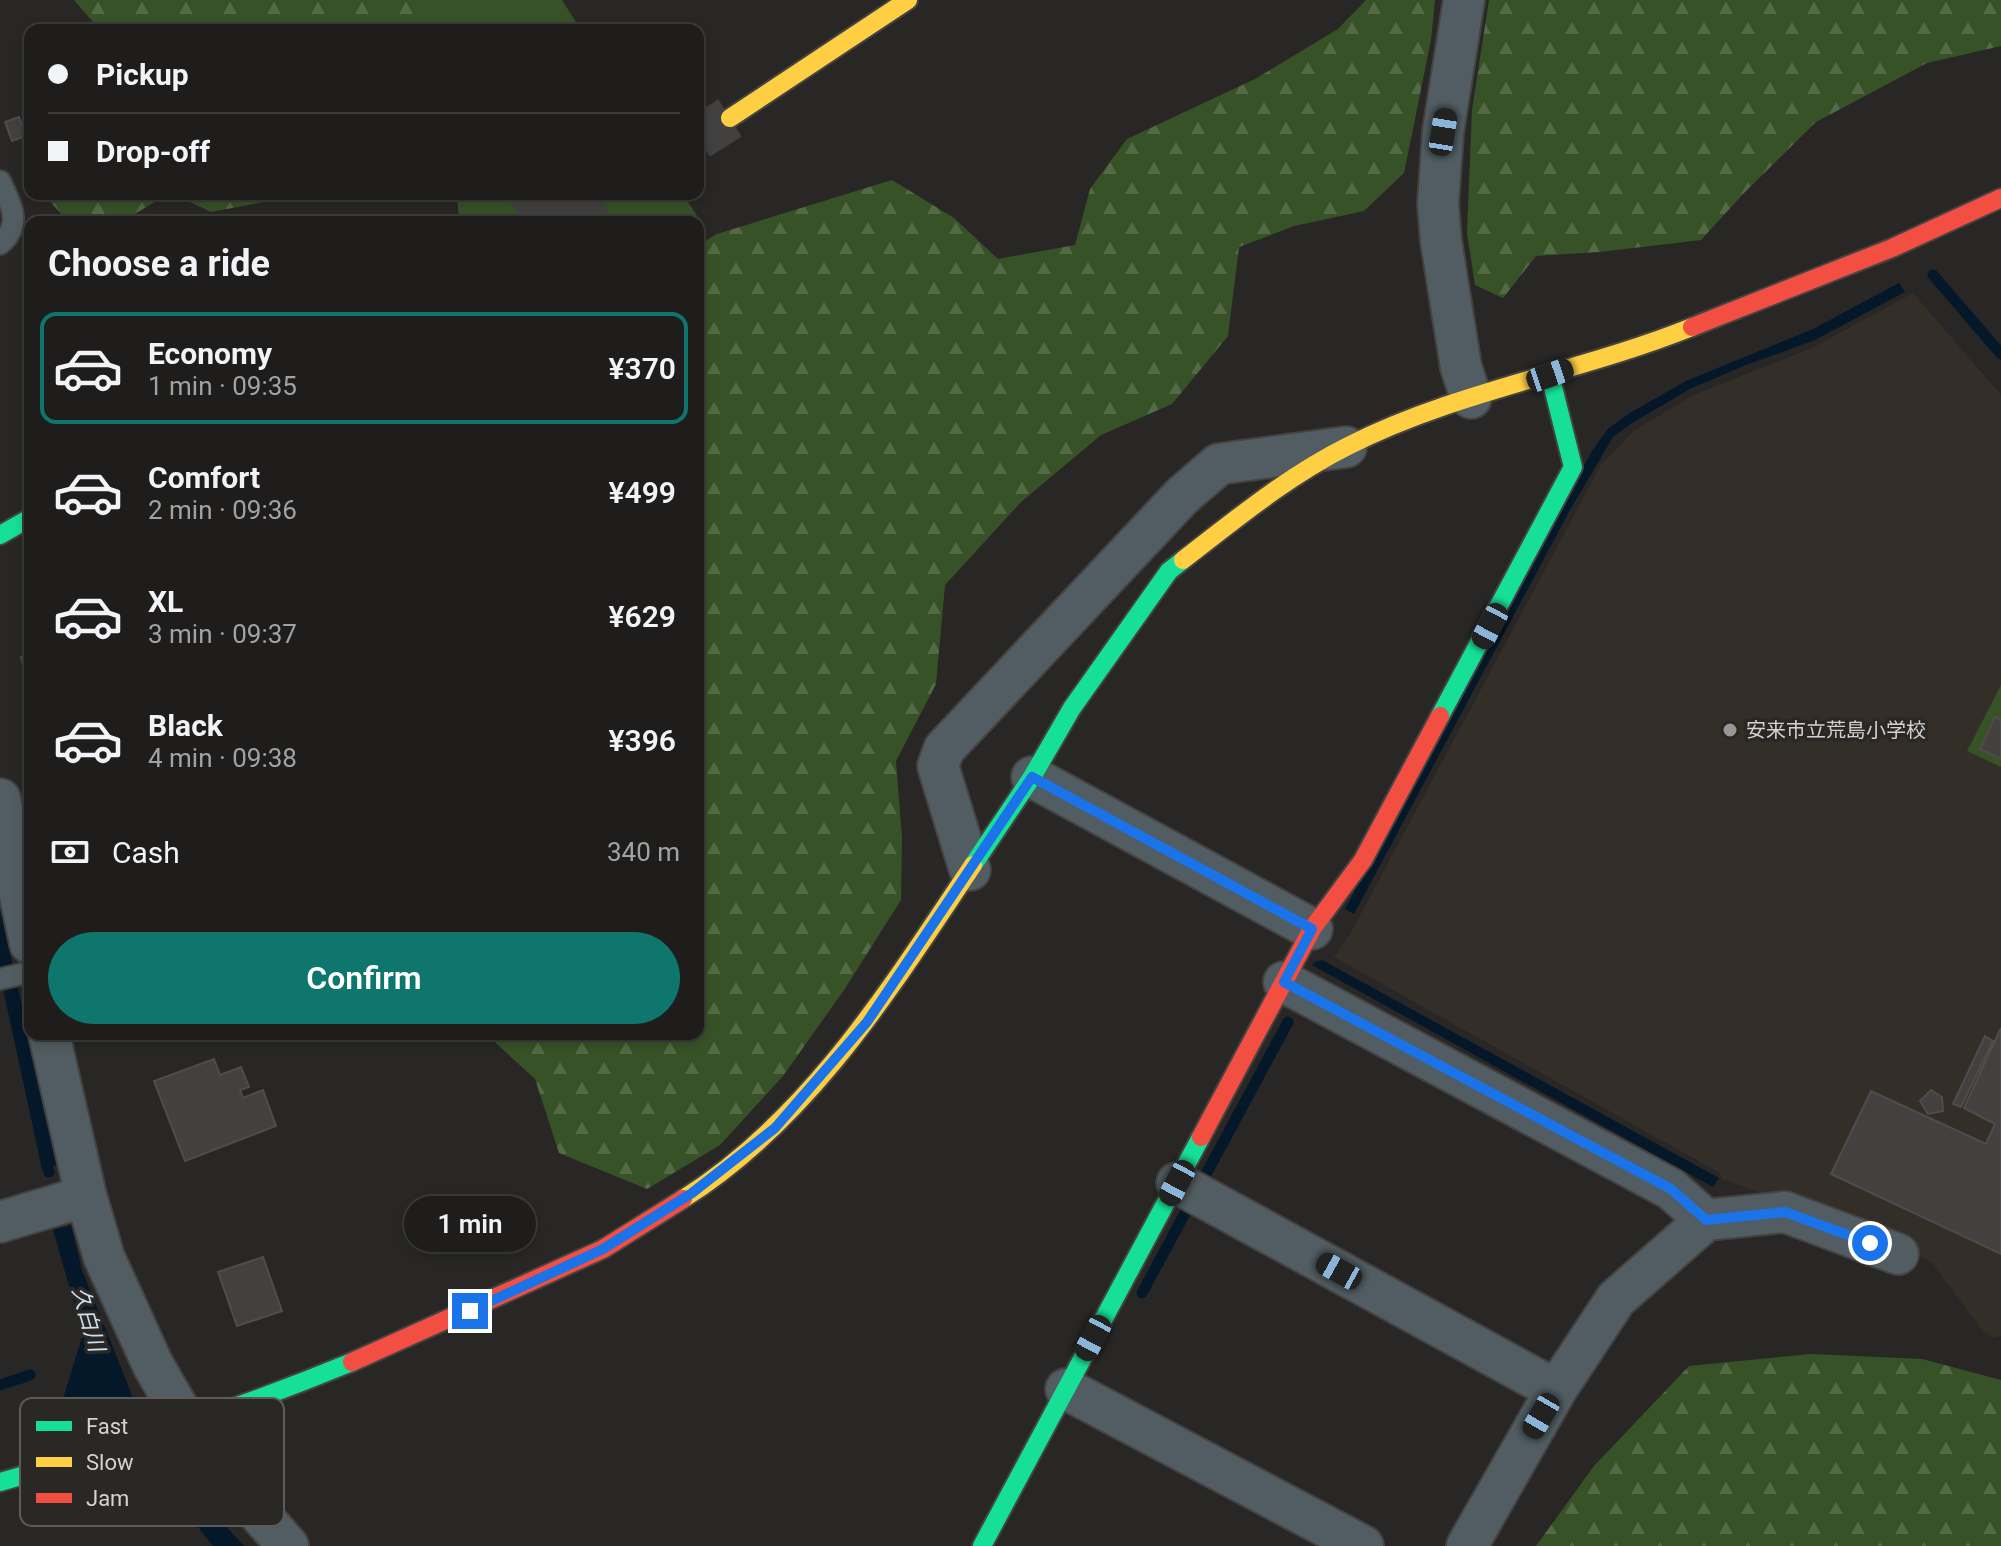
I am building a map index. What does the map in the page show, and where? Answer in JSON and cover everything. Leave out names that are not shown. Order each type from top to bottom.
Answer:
[{"type":"main road","points":[[730,118],[908,0]]},
{"type":"main road","points":[[260,1398],[497,1299],[603,1249],[692,1193],[775,1128],[867,1022],[1032,777],[1072,708],[1169,571],[1270,492],[1347,446],[1388,428],[1471,398],[1675,334],[1892,248],[2001,198]]},
{"type":"main road","points":[[982,1546],[1312,929],[1363,860],[1573,467],[1550,375]]},
{"type":"main road","points":[[0,535],[24,521]]},
{"type":"main road","points":[[0,1482],[20,1476]]},
{"type":"street","points":[[1464,0],[1443,132],[1438,204],[1461,367],[1471,398]]},
{"type":"street","points":[[970,870],[938,766],[944,749],[1182,496],[1219,464],[1347,446]]},
{"type":"street","points":[[1032,777],[1312,929]]},
{"type":"street","points":[[0,799],[24,935]]},
{"type":"street","points":[[1284,982],[1671,1189],[1706,1220]]},
{"type":"street","points":[[50,1040],[86,1196],[104,1257],[153,1365],[163,1398]]},
{"type":"street","points":[[1177,1183],[1556,1390]]},
{"type":"street","points":[[0,1222],[86,1196]]},
{"type":"street","points":[[1467,1546],[1556,1390],[1616,1299],[1706,1220],[1785,1212],[1898,1254]]},
{"type":"street","points":[[1066,1389],[1363,1546]]},
{"type":"street","points":[[270,1526],[288,1546]]},
{"type":"lane","points":[[0,181],[14,219],[10,234],[0,244]]},
{"type":"lane","points":[[0,979],[24,966]]},
{"type":"shaded area","name":"安来市立荒島小学校","points":[[1913,293],[2001,395],[2001,1336],[1992,1338],[1982,1330],[1931,1262],[1886,1238],[1722,1179],[1720,1173],[1334,957],[1349,936],[1601,465],[1635,430],[1694,395],[1814,347]]},
{"type":"green space","points":[[74,0],[442,0],[436,24],[95,24]]},
{"type":"green space","points":[[430,0],[562,0],[577,24],[418,24]]},
{"type":"green space","points":[[1366,0],[1435,0],[1431,40],[1404,173],[1364,211],[1294,226],[1239,247],[1228,336],[1172,404],[1101,435],[1021,502],[945,585],[936,684],[896,761],[902,838],[901,900],[844,990],[783,1076],[720,1145],[647,1189],[559,1153],[535,1079],[493,1040],[704,1040],[704,242],[717,234],[892,180],[954,218],[998,259],[1075,245],[1090,189],[1127,139],[1255,79],[1338,29]]},
{"type":"green space","points":[[1489,0],[2001,0],[2001,46],[1927,63],[1816,122],[1701,240],[1536,256],[1503,298],[1475,285],[1467,233],[1472,110]]},
{"type":"green space","points":[[49,200],[158,200],[131,216],[63,216]]},
{"type":"green space","points":[[186,200],[274,200],[211,212]]},
{"type":"green space","points":[[457,200],[687,200],[697,216],[459,216]]},
{"type":"green space","points":[[2001,685],[2001,767],[1967,751]]},
{"type":"green space","points":[[1811,1354],[1922,1359],[2001,1380],[2001,1546],[1536,1546],[1594,1466],[1689,1366]]},
{"type":"water","points":[[1899,283],[1905,292],[1815,340],[1692,388],[1613,437],[1570,510],[1354,914],[1345,909],[1592,451],[1608,429],[1686,381],[1813,329]]},
{"type":"water","points":[[0,909],[24,1015],[24,1040],[30,1040],[58,1165],[42,1169],[0,975]]},
{"type":"water","points":[[1322,960],[1719,1178],[1713,1187],[1312,965]]},
{"type":"water","points":[[71,1225],[82,1270],[132,1398],[63,1398],[83,1334],[53,1230]]},
{"type":"water","points":[[193,1526],[226,1526],[244,1546],[213,1546],[198,1527]]},
{"type":"building","points":[[19,117],[24,137],[12,141],[5,122]]},
{"type":"building","points":[[1995,717],[2001,720],[2001,759],[1980,749]]},
{"type":"building","points":[[2001,1028],[2001,1254],[1831,1174],[1871,1091],[1986,1144],[1995,1124],[1964,1108]]},
{"type":"building","points":[[1985,1036],[1993,1041],[1961,1107],[1953,1104]]},
{"type":"building","points":[[214,1059],[220,1075],[241,1067],[249,1087],[240,1090],[243,1098],[263,1090],[276,1126],[185,1161],[154,1081]]},
{"type":"building","points":[[1931,1090],[1942,1097],[1943,1111],[1928,1114],[1920,1101]]},
{"type":"building","points":[[263,1257],[282,1311],[237,1326],[218,1272]]},
{"type":"waterway","points":[[1933,275],[2001,354]]},
{"type":"waterway","points":[[1142,1293],[1288,1022]]},
{"type":"waterway","name":"久白川","points":[[45,1153],[49,1172]]},
{"type":"waterway","points":[[0,1385],[30,1375]]},
{"type":"tunnel","points":[[704,134],[730,118]]},
{"type":"tunnel","points":[[533,216],[559,200]]},
{"type":"tunnel","points":[[573,216],[598,200]]},
{"type":"traffic: fast","points":[[1440,716],[1573,467],[1550,375]]},
{"type":"traffic: fast","points":[[0,535],[24,521]]},
{"type":"traffic: fast","points":[[973,865],[1032,777],[1072,708],[1169,571],[1183,560]]},
{"type":"traffic: fast","points":[[982,1546],[1201,1137]]},
{"type":"traffic: fast","points":[[259,1398],[352,1362]]},
{"type":"traffic: fast","points":[[0,1482],[20,1476]]},
{"type":"traffic: slow","points":[[730,118],[908,0]]},
{"type":"traffic: slow","points":[[1183,560],[1304,471],[1389,427],[1475,396],[1606,357],[1692,327]]},
{"type":"traffic: slow","points":[[683,1199],[729,1166],[771,1130],[809,1090],[879,1003],[973,865]]},
{"type":"traffic: jam","points":[[1692,327],[1892,248],[2001,198]]},
{"type":"traffic: jam","points":[[1201,1137],[1312,929],[1363,860],[1440,716]]},
{"type":"traffic: jam","points":[[352,1362],[603,1249],[683,1199]]},
{"type":"place","name":"安来市立荒島小学校","points":[[1730,730]]},
{"type":"route","points":[[470,1311],[603,1249],[692,1193],[775,1128],[867,1022],[1032,777],[1312,929],[1284,982],[1671,1189],[1706,1220],[1785,1212],[1870,1243]]}]
